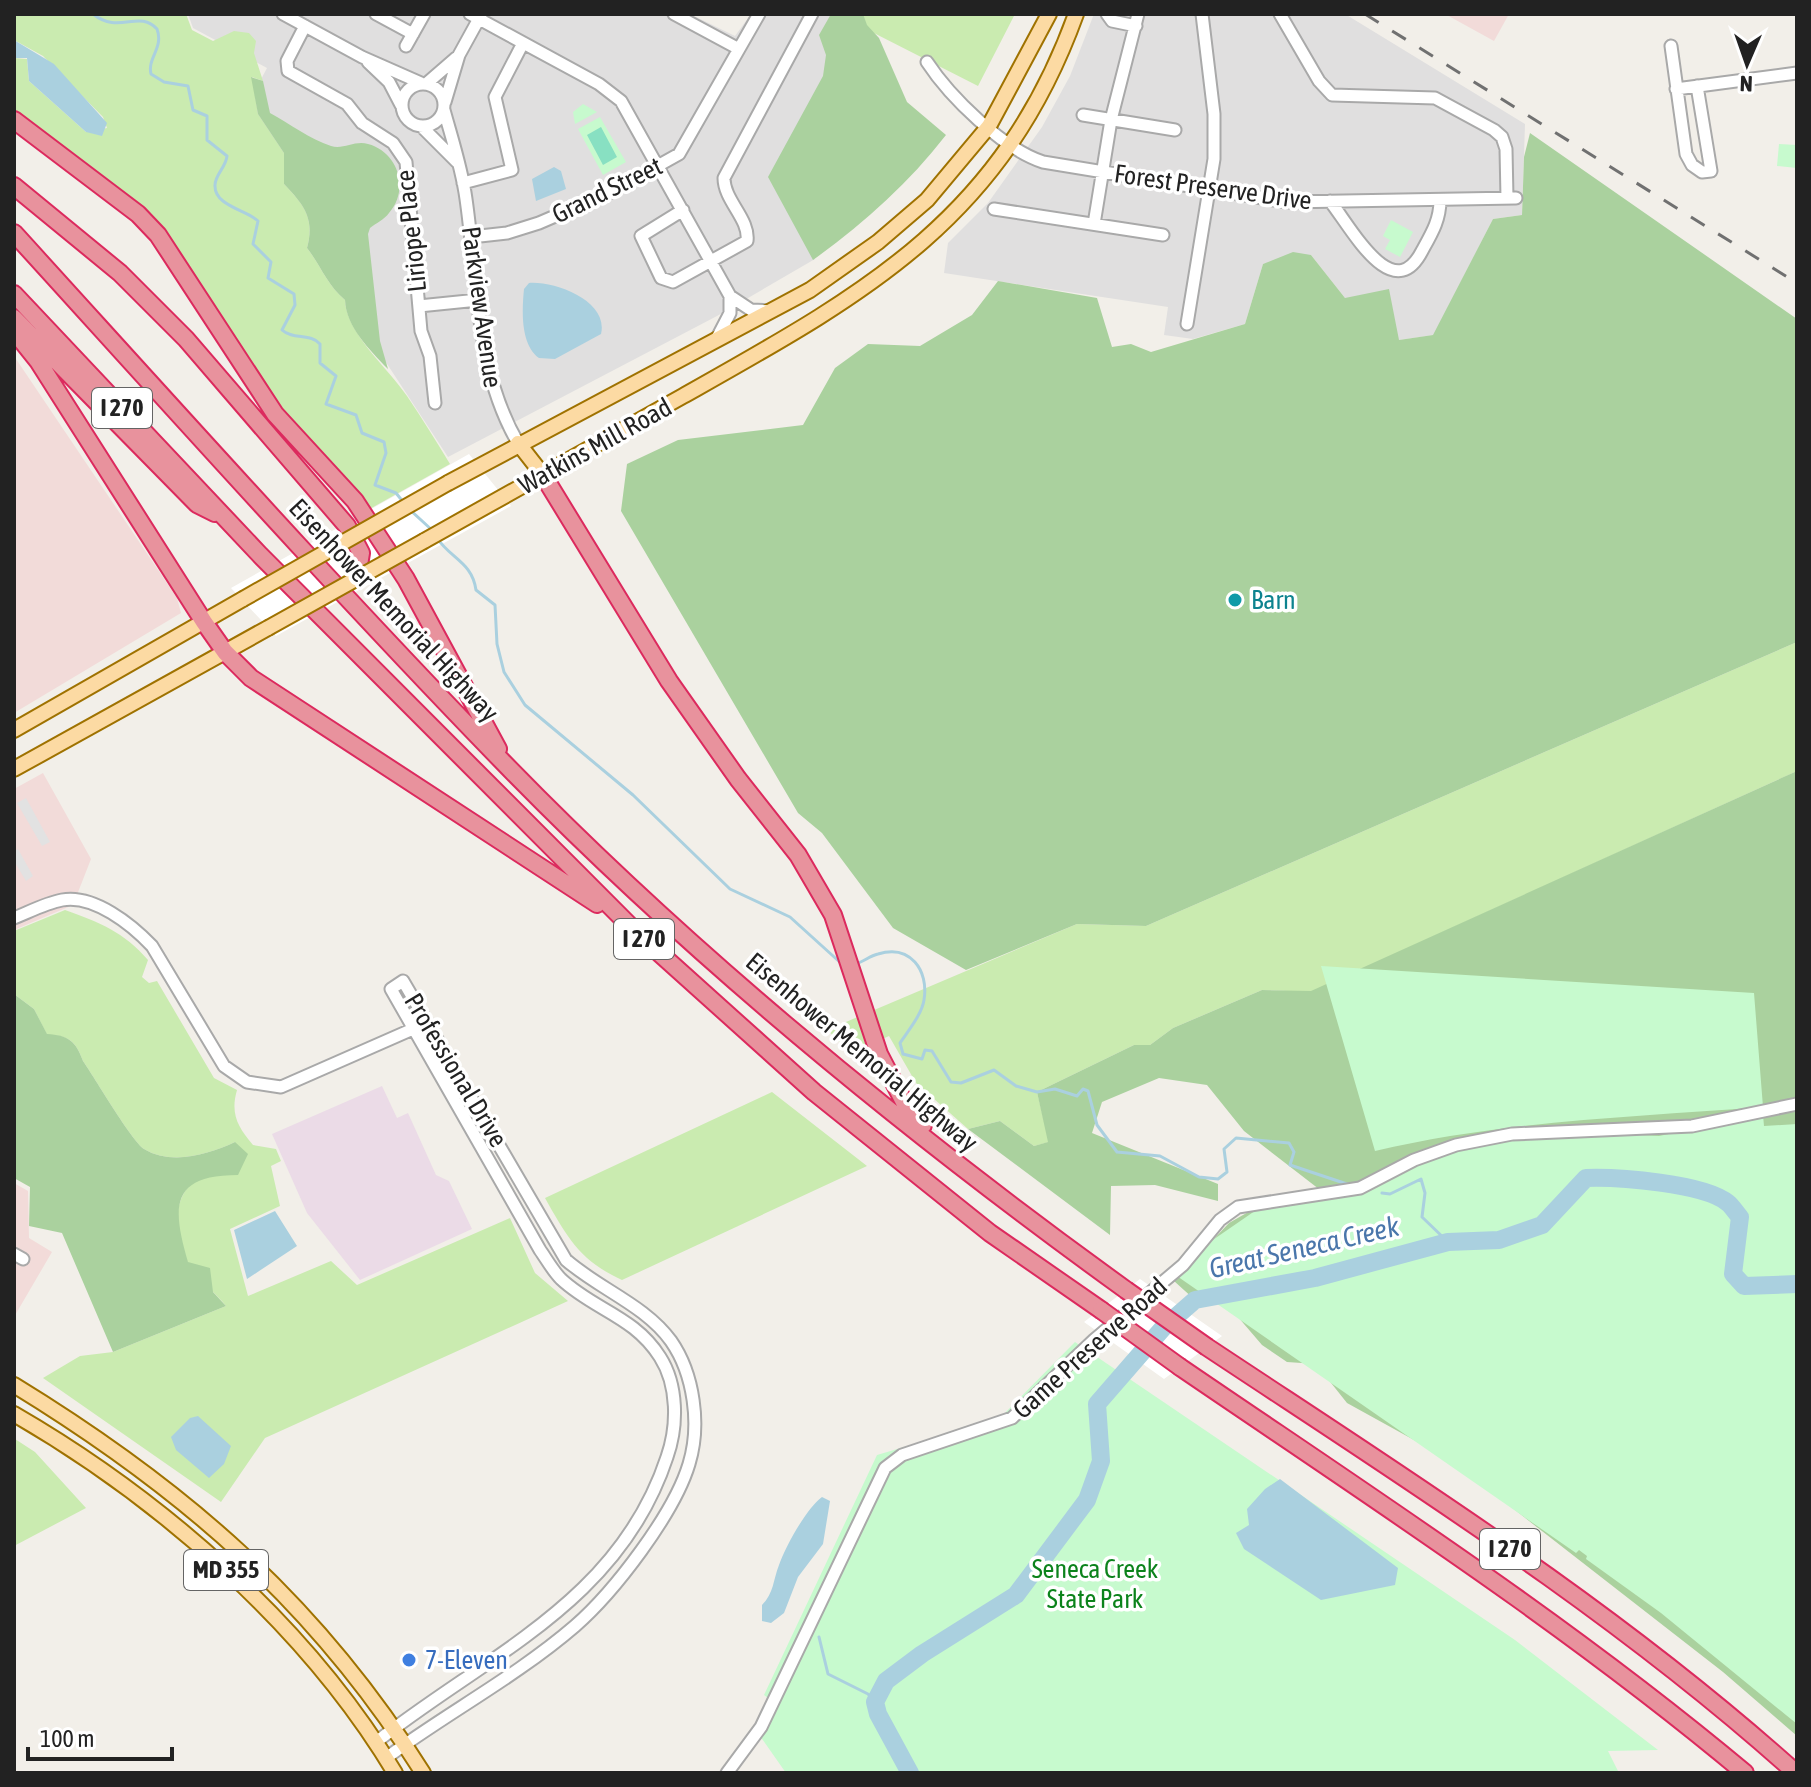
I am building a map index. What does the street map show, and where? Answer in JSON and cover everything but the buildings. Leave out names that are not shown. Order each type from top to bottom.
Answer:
[{"type":"highway","points":[[14,120],[138,214],[158,235],[275,414],[355,501],[406,579],[485,721],[503,762]]},
{"type":"highway","points":[[14,186],[120,273],[189,343],[351,532],[362,565],[357,577]]},
{"type":"highway","name":"Eisenhower Memorial Highway","points":[[14,233],[211,450],[503,762],[690,940],[836,1066],[951,1156],[1004,1202],[1207,1347],[1550,1576],[1657,1655],[1796,1773]]},
{"type":"highway","name":"I 270","points":[[14,294],[230,522],[636,932],[814,1092],[990,1233],[1180,1367],[1518,1597],[1635,1682],[1745,1773]]},
{"type":"highway","name":"I 270","points":[[14,318],[197,504],[230,522]]},
{"type":"highway","points":[[14,331],[38,361],[204,622],[225,652],[251,678],[636,932]]},
{"type":"highway","points":[[543,475],[669,681],[738,779],[798,855],[833,915],[879,1054],[904,1102],[951,1156]]},
{"type":"main road","name":"Watkins Mill Road","points":[[14,730],[204,622],[351,532],[772,311],[846,267],[903,222],[940,185],[989,126],[1049,14]]},
{"type":"main road","name":"Watkins Mill Road","points":[[14,769],[852,299],[908,255],[964,204],[1011,145],[1039,97],[1076,14]]},
{"type":"main road","points":[[518,443],[543,475]]},
{"type":"main road","name":"MD 355","points":[[14,1385],[146,1470],[217,1529],[313,1625],[405,1744],[423,1773]]},
{"type":"main road","name":"MD 355","points":[[14,1414],[76,1450],[224,1568],[303,1649],[395,1773]]},
{"type":"street","points":[[283,14],[362,57],[437,88],[444,107]]},
{"type":"street","points":[[376,14],[413,34]]},
{"type":"street","points":[[406,46],[424,14]]},
{"type":"street","points":[[674,14],[739,49]]},
{"type":"street","name":"Grand Street","points":[[471,237],[528,227],[598,198],[658,166],[687,145],[759,14]]},
{"type":"street","points":[[683,210],[644,231],[641,242],[667,282],[711,261],[748,238],[727,196],[724,178],[812,14]]},
{"type":"street","points":[[1094,224],[1111,120],[1137,20],[1112,21],[1107,14]]},
{"type":"street","points":[[1187,324],[1212,190],[1214,114],[1202,14]]},
{"type":"street","name":"Forest Preserve Drive","points":[[927,62],[940,81],[1011,145],[1043,162],[1286,202],[1512,198],[1506,149],[1498,133],[1435,98],[1332,95],[1319,81],[1280,14]]},
{"type":"street","points":[[421,126],[438,120],[459,55],[476,16],[615,94],[730,296],[751,310],[772,311]]},
{"type":"street","name":"Liriope Place","points":[[305,26],[287,61],[288,71],[347,104],[362,123],[393,143],[406,162],[428,390],[435,403]]},
{"type":"street","points":[[463,183],[512,170],[495,97],[523,43]]},
{"type":"street","points":[[1671,46],[1686,154],[1692,165],[1702,172],[1711,171],[1697,86]]},
{"type":"street","points":[[402,107],[407,91],[424,84],[459,55]]},
{"type":"street","points":[[362,57],[389,82],[410,122],[421,126],[459,166]]},
{"type":"street","points":[[1676,89],[1797,73]]},
{"type":"street","name":"Parkview Avenue","points":[[444,107],[463,183],[489,382],[518,443]]},
{"type":"street","points":[[1083,115],[1175,130]]},
{"type":"street","points":[[1330,201],[1381,266],[1397,273],[1406,272],[1417,262],[1439,218],[1440,200]]},
{"type":"street","points":[[994,209],[1163,235]]},
{"type":"street","points":[[715,341],[730,313],[730,296]]},
{"type":"street","points":[[419,306],[478,300]]},
{"type":"street","points":[[14,918],[71,900],[111,914],[136,929],[152,946],[224,1066],[247,1082],[281,1087],[413,1029]]},
{"type":"street","name":"Professional Drive","points":[[375,1743],[557,1614],[603,1570],[636,1523],[661,1477],[673,1441],[675,1408],[661,1358],[641,1334],[616,1313],[581,1295],[560,1278],[540,1250],[391,989],[403,981],[566,1260],[588,1279],[644,1314],[669,1339],[688,1377],[694,1432],[689,1464],[668,1506],[607,1594],[544,1651],[386,1758]]},
{"type":"street","name":"Game Preserve Road","points":[[727,1773],[761,1727],[885,1468],[902,1455],[1012,1418],[1094,1340],[1183,1265],[1220,1220],[1238,1207],[1360,1188],[1414,1160],[1456,1145],[1512,1134],[1692,1126],[1797,1104]]},
{"type":"shaded area","points":[[188,14],[690,14],[735,36],[751,14],[846,14],[849,34],[770,178],[815,259],[717,316],[448,457],[374,344],[247,106],[267,68],[193,28]]},
{"type":"shaded area","points":[[1094,14],[1345,14],[1525,124],[1522,215],[1493,219],[1434,335],[1399,340],[1345,298],[1311,255],[1263,264],[1245,324],[1193,339],[1164,335],[1168,307],[944,273],[948,243],[988,203],[1042,127],[1070,76]]},
{"type":"shaded area","points":[[1445,14],[1509,14],[1494,41]]},
{"type":"shaded area","points":[[14,356],[177,598],[181,613],[14,713]]},
{"type":"shaded area","points":[[43,773],[91,859],[73,905],[14,930],[14,789]]},
{"type":"shaded area","points":[[26,798],[50,842],[42,846],[17,803]]},
{"type":"shaded area","points":[[18,849],[33,876],[26,881],[14,861],[14,851]]},
{"type":"shaded area","points":[[382,1086],[397,1118],[408,1113],[436,1175],[449,1181],[472,1229],[360,1280],[307,1213],[272,1134]]},
{"type":"shaded area","points":[[14,1183],[28,1191],[29,1238],[52,1252],[14,1317]]},
{"type":"green space","points":[[14,14],[186,14],[192,30],[213,41],[234,31],[249,33],[256,41],[254,53],[263,81],[252,77],[258,114],[284,153],[284,184],[309,220],[307,248],[345,300],[352,325],[407,396],[450,464],[368,510],[284,417],[178,254],[14,116],[14,58],[27,59],[29,81],[86,132],[107,128],[103,117],[43,56],[14,40]]},
{"type":"green space","points":[[831,14],[863,14],[867,25],[879,38],[907,102],[946,135],[884,202],[813,260],[768,177],[823,76],[826,55],[819,35]]},
{"type":"green space","points":[[862,14],[1015,14],[978,86],[866,29]]},
{"type":"green space","points":[[251,77],[263,81],[270,113],[331,146],[358,143],[378,148],[387,155],[398,172],[399,193],[395,203],[387,215],[370,228],[368,234],[380,341],[388,369],[360,338],[346,310],[345,300],[307,248],[309,220],[284,184],[284,153],[258,114]]},
{"type":"green space","points":[[583,104],[597,112],[575,124],[573,112]]},
{"type":"green space","points":[[600,117],[626,162],[603,175],[578,129]]},
{"type":"green space","points":[[601,127],[617,157],[603,165],[587,135]]},
{"type":"green space","points":[[1530,133],[1797,319],[1797,642],[1146,926],[1077,924],[966,970],[893,928],[822,833],[798,813],[621,511],[627,464],[678,440],[803,425],[835,368],[868,344],[920,346],[972,315],[998,281],[1097,298],[1112,347],[1131,344],[1151,352],[1245,324],[1263,264],[1293,252],[1311,255],[1345,298],[1389,289],[1399,340],[1433,335],[1493,219],[1522,215],[1524,157]]},
{"type":"green space","points":[[1779,144],[1797,145],[1797,168],[1777,166]]},
{"type":"green space","points":[[1391,220],[1413,232],[1400,257],[1385,249],[1390,240],[1383,236]]},
{"type":"green space","points":[[1797,642],[1797,771],[1311,992],[1262,990],[1173,1028],[1150,1045],[1134,1045],[1037,1092],[1049,1142],[1034,1146],[1000,1121],[968,1129],[916,1083],[889,1036],[852,1053],[827,1030],[1077,924],[1146,926]]},
{"type":"green space","points":[[1797,771],[1797,1736],[1723,1672],[1452,1461],[1347,1403],[1316,1364],[1287,1362],[1262,1345],[1220,1296],[1195,1300],[1174,1281],[1229,1223],[1250,1211],[1337,1203],[1244,1131],[1207,1085],[1159,1078],[1102,1102],[1092,1133],[1218,1184],[1218,1201],[1155,1185],[1111,1186],[1110,1235],[968,1129],[1000,1121],[1034,1146],[1048,1142],[1037,1092],[1134,1045],[1150,1045],[1173,1028],[1262,990],[1311,991]]},
{"type":"green space","points":[[65,910],[110,929],[130,942],[148,960],[142,977],[149,983],[157,981],[214,1078],[237,1090],[235,1113],[243,1132],[253,1145],[276,1149],[281,1161],[271,1166],[280,1206],[230,1229],[248,1296],[331,1261],[357,1285],[510,1218],[535,1273],[568,1301],[265,1438],[221,1502],[43,1378],[80,1356],[113,1352],[226,1306],[188,1263],[179,1239],[178,1213],[186,1190],[194,1182],[210,1175],[238,1175],[235,1142],[214,1151],[178,1157],[166,1157],[144,1149],[122,1122],[74,1044],[60,1036],[47,1035],[34,1009],[14,994],[14,931]]},
{"type":"green space","points":[[1321,966],[1754,993],[1763,1107],[1519,1127],[1375,1151]]},
{"type":"green space","points":[[14,994],[34,1009],[47,1034],[66,1038],[74,1044],[122,1122],[144,1149],[166,1157],[178,1157],[214,1151],[235,1142],[248,1154],[238,1175],[216,1176],[188,1188],[179,1210],[188,1262],[210,1268],[213,1292],[226,1306],[113,1352],[62,1233],[29,1226],[30,1187],[14,1178]]},
{"type":"green space","points":[[772,1092],[867,1166],[622,1280],[585,1256],[560,1225],[545,1198]]},
{"type":"green space","points":[[1763,1115],[1764,1126],[1797,1124],[1797,1724],[1661,1613],[1586,1559],[1587,1556],[1579,1550],[1576,1553],[1174,1274],[1204,1246],[1265,1204],[1339,1195],[1468,1144],[1557,1131],[1659,1136]]},
{"type":"green space","name":"Seneca Creek State Park","points":[[1075,1342],[1515,1640],[1658,1750],[1608,1751],[1619,1773],[786,1773],[760,1736],[776,1704],[764,1695],[877,1455],[999,1419]]},
{"type":"green space","points":[[15,1439],[35,1452],[86,1508],[14,1546]]},
{"type":"water","points":[[14,40],[54,64],[107,123],[102,136],[86,132],[29,81],[27,58],[14,58]]},
{"type":"water","points":[[554,167],[561,171],[566,189],[536,201],[532,179]]},
{"type":"water","points":[[529,283],[552,285],[578,295],[597,312],[601,334],[555,359],[539,358],[525,336],[524,289]]},
{"type":"water","points":[[275,1211],[297,1246],[247,1279],[234,1230]]},
{"type":"water","points":[[198,1416],[231,1446],[224,1464],[209,1478],[176,1450],[171,1437],[190,1418]]},
{"type":"water","points":[[1280,1479],[1398,1568],[1395,1585],[1321,1600],[1244,1549],[1236,1533],[1249,1525],[1247,1509],[1265,1489]]},
{"type":"water","points":[[822,1497],[830,1501],[823,1544],[798,1577],[784,1613],[771,1623],[762,1621],[762,1605],[771,1591],[787,1547],[804,1518]]},
{"type":"pier","points":[[469,454],[511,506],[276,636],[231,588]]},
{"type":"pier","points":[[1140,1279],[1222,1336],[1164,1379],[1084,1322]]},
{"type":"waterway","points":[[93,14],[111,22],[143,21],[157,29],[159,36],[151,74],[164,82],[188,86],[193,110],[207,116],[207,140],[227,156],[215,181],[216,192],[225,203],[258,221],[253,244],[271,262],[268,278],[294,294],[295,305],[282,330],[320,344],[320,363],[336,376],[326,404],[356,415],[362,433],[384,442],[386,453],[375,485],[396,493],[404,503]]},
{"type":"waterway","points":[[409,509],[433,531]]},
{"type":"waterway","points":[[437,538],[466,567],[476,590],[495,605],[497,644],[504,672],[525,705],[633,795],[730,889],[790,917],[843,965]]},
{"type":"waterway","points":[[855,964],[889,952],[908,956],[915,962],[923,979],[924,1000],[918,1017],[900,1043],[903,1054],[922,1059],[925,1050],[932,1051],[951,1082],[961,1083],[994,1070],[1016,1086],[1037,1092],[1055,1089],[1077,1096],[1083,1089],[1088,1091],[1097,1125],[1117,1152],[1160,1156],[1199,1177],[1218,1179],[1227,1172],[1224,1149],[1236,1138],[1289,1143],[1294,1152],[1290,1165],[1347,1184]]},
{"type":"waterway","name":"Great Seneca Creek","points":[[910,1773],[878,1714],[875,1702],[886,1681],[922,1654],[1016,1595],[1087,1500],[1101,1461],[1097,1404],[1163,1328],[1195,1300],[1315,1278],[1448,1242],[1499,1240],[1542,1225],[1586,1178],[1660,1183],[1716,1196],[1730,1204],[1740,1217],[1733,1274],[1744,1286],[1797,1284]]},
{"type":"waterway","points":[[1382,1193],[1390,1194],[1421,1179],[1425,1193],[1422,1217],[1448,1242]]},
{"type":"waterway","points":[[819,1637],[828,1674],[868,1694],[875,1702]]},
{"type":"railway","points":[[1365,14],[1797,283]]},
{"type":"place","name":"Barn","points":[[1235,600]]},
{"type":"place","name":"7-Eleven","points":[[409,1660]]}]
